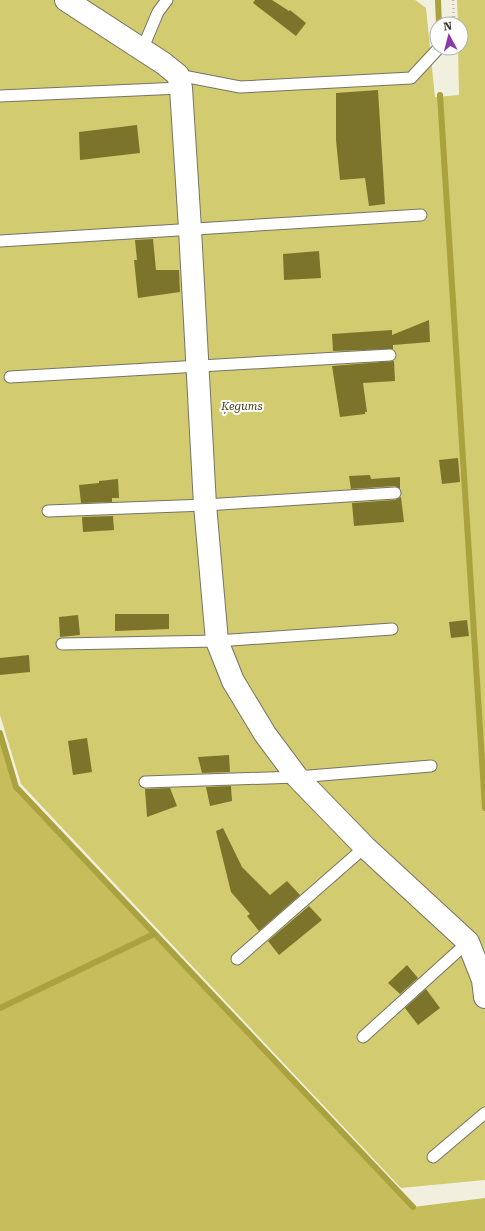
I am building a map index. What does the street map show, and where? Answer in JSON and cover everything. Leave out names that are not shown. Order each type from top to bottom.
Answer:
[{"type":"street","points":[[66,0],[163,63],[180,82],[190,229],[205,505],[217,641],[233,681],[265,734],[297,777],[365,847],[468,942],[483,980],[485,996]]},
{"type":"lane","points":[[142,50],[158,12],[167,0]]},
{"type":"lane","points":[[0,96],[180,82],[240,87],[411,78],[431,56]]},
{"type":"lane","points":[[0,241],[421,215]]},
{"type":"lane","points":[[10,377],[390,355]]},
{"type":"lane","points":[[48,511],[205,505],[395,493]]},
{"type":"lane","points":[[62,644],[217,641],[392,629]]},
{"type":"lane","points":[[145,782],[297,777],[431,766]]},
{"type":"lane","points":[[237,959],[365,847]]},
{"type":"lane","points":[[363,1037],[468,942]]},
{"type":"lane","points":[[433,1157],[485,1113]]},
{"type":"path","points":[[453,0],[454,16]]},
{"type":"green space","name":"Ķegums","points":[[0,0],[415,0],[426,8],[429,56],[431,56],[435,97],[459,95],[458,56],[469,56],[469,16],[458,16],[457,0],[485,0],[485,1180],[401,1188],[21,784],[0,715]]},
{"type":"shaded area","points":[[0,733],[16,787],[413,1207],[485,1198],[485,1231],[0,1231]]},
{"type":"building","points":[[255,0],[272,0],[289,11],[290,10],[306,23],[296,36],[253,3]]},
{"type":"building","points":[[378,90],[385,204],[369,206],[365,178],[340,180],[336,140],[336,93]]},
{"type":"building","points":[[137,125],[140,153],[80,160],[79,132]]},
{"type":"building","points":[[153,239],[156,270],[179,270],[180,292],[138,298],[134,260],[137,260],[135,240]]},
{"type":"building","points":[[319,251],[321,278],[284,280],[283,254]]},
{"type":"building","points":[[429,320],[430,342],[393,345],[393,349],[333,351],[332,334],[392,330],[392,335]]},
{"type":"building","points":[[394,361],[395,381],[363,383],[367,412],[365,412],[365,414],[340,417],[332,366]]},
{"type":"building","points":[[458,458],[460,482],[442,484],[439,460]]},
{"type":"building","points":[[370,475],[371,479],[400,477],[400,489],[395,486],[351,489],[349,476]]},
{"type":"building","points":[[118,479],[119,498],[112,498],[112,502],[81,503],[79,485]]},
{"type":"building","points":[[401,497],[404,522],[354,526],[352,503],[395,500]]},
{"type":"building","points":[[113,516],[114,530],[83,532],[82,517]]},
{"type":"building","points":[[115,614],[169,614],[169,629],[115,631]]},
{"type":"building","points":[[78,615],[80,635],[60,637],[59,617]]},
{"type":"building","points":[[467,620],[469,636],[451,638],[449,622]]},
{"type":"building","points":[[29,655],[30,672],[0,675],[0,658]]},
{"type":"building","points":[[87,738],[92,772],[73,775],[68,741]]},
{"type":"building","points":[[229,755],[230,772],[202,773],[198,757]]},
{"type":"building","points":[[231,786],[232,801],[210,806],[206,787]]},
{"type":"building","points":[[170,788],[177,806],[147,817],[145,789]]},
{"type":"building","points":[[223,828],[242,867],[270,895],[287,881],[300,895],[259,931],[247,916],[250,914],[231,892],[216,831]]},
{"type":"building","points":[[309,906],[322,920],[279,955],[268,941]]},
{"type":"building","points":[[407,965],[418,978],[400,994],[388,983]]},
{"type":"building","points":[[426,989],[440,1008],[418,1025],[405,1008]]},
{"type":"waterway","points":[[438,0],[439,16]]},
{"type":"waterway","points":[[440,95],[485,808]]},
{"type":"waterway","points":[[0,733],[16,787],[413,1207]]},
{"type":"waterway","points":[[0,1008],[154,934]]}]
